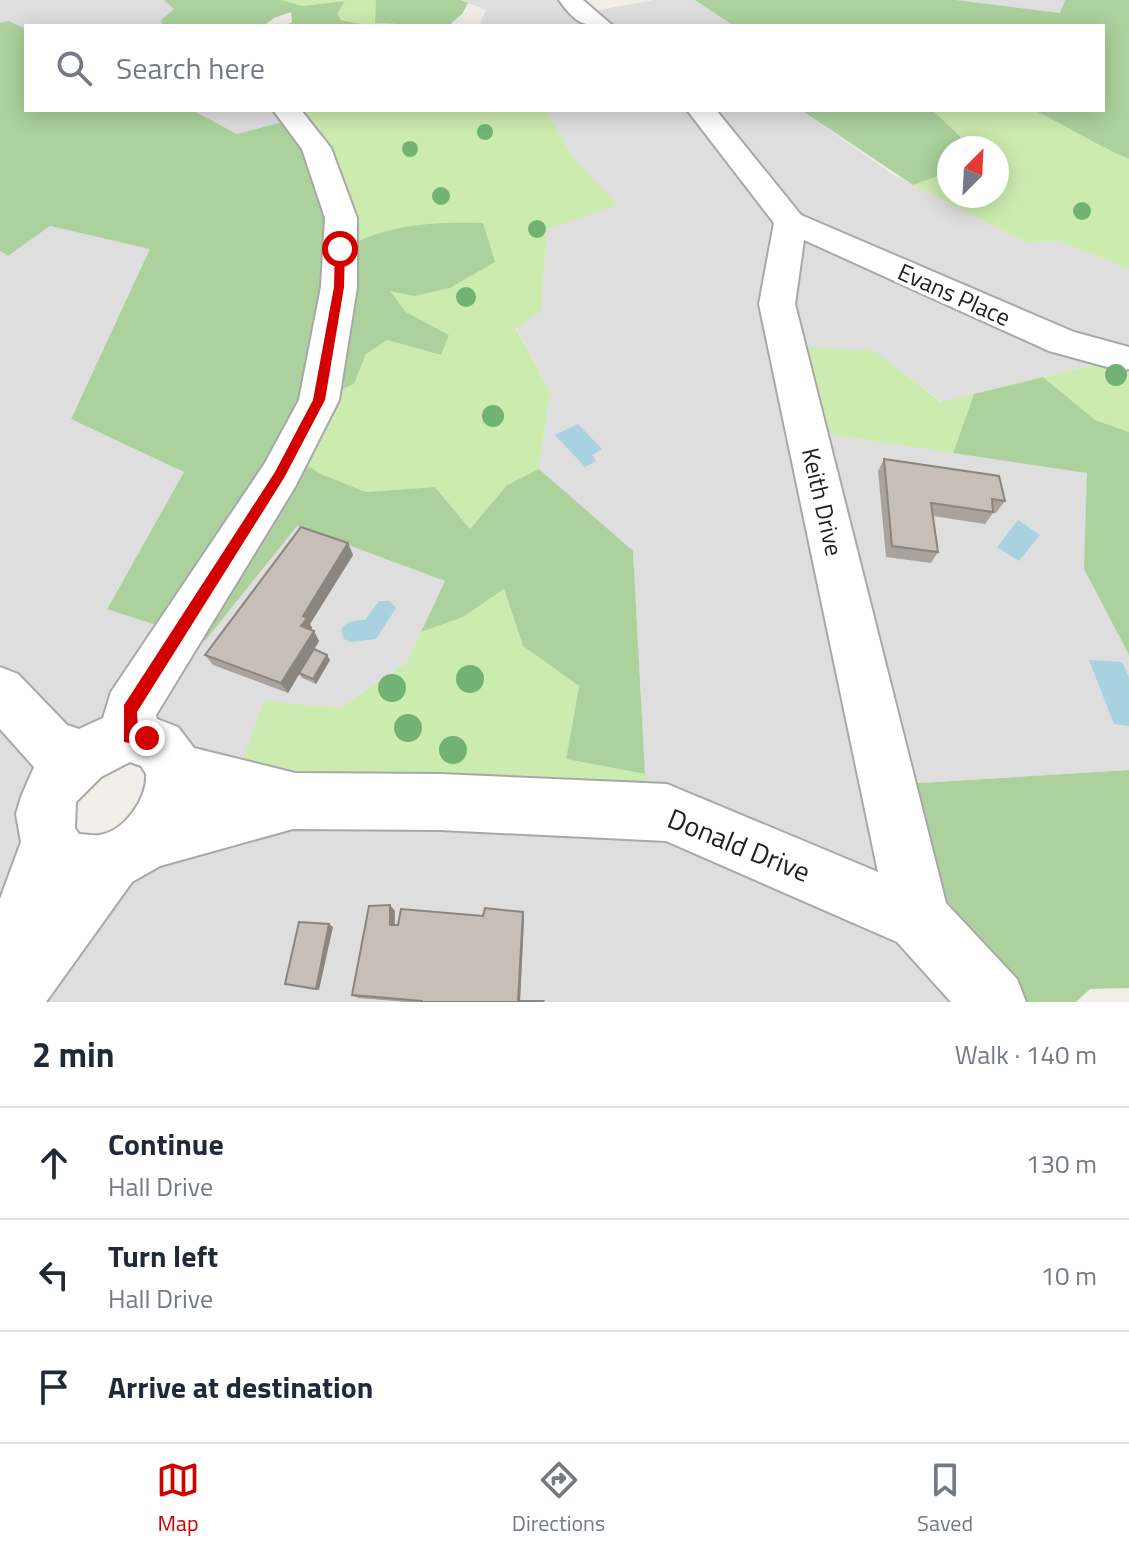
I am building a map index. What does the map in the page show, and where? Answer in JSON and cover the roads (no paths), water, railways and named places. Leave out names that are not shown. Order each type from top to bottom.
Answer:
[{"type":"street","points":[[571,0],[582,13],[598,24]]},
{"type":"street","points":[[0,987],[49,844],[44,818],[55,784],[105,746],[130,710],[280,475],[319,400],[339,287],[341,218],[316,148],[289,112]]},
{"type":"street","points":[[703,112],[790,222]]},
{"type":"street","name":"Evans Place","points":[[790,222],[1062,342],[1122,358]]},
{"type":"street","name":"Keith Drive","points":[[790,222],[777,304],[919,920]]},
{"type":"street","points":[[0,691],[51,747],[105,746],[147,738],[162,747],[177,771],[176,792],[162,823],[129,851],[6,1002]]},
{"type":"street","name":"Donald Drive","points":[[177,771],[295,801],[440,802],[667,813],[919,920],[994,1002]]},
{"type":"street","name":"Donald Drive","points":[[129,851],[295,801]]},
{"type":"street","points":[[49,844],[69,862],[85,866],[129,851]]},
{"type":"water","points":[[578,424],[602,449],[592,455],[596,461],[585,467],[555,435]]},
{"type":"water","points":[[1018,520],[1040,535],[1019,561],[997,547]]},
{"type":"water","points":[[379,601],[390,601],[396,608],[376,639],[350,642],[344,639],[343,627],[365,620]]},
{"type":"water","points":[[1089,660],[1122,662],[1129,677],[1129,726],[1114,724]]}]
